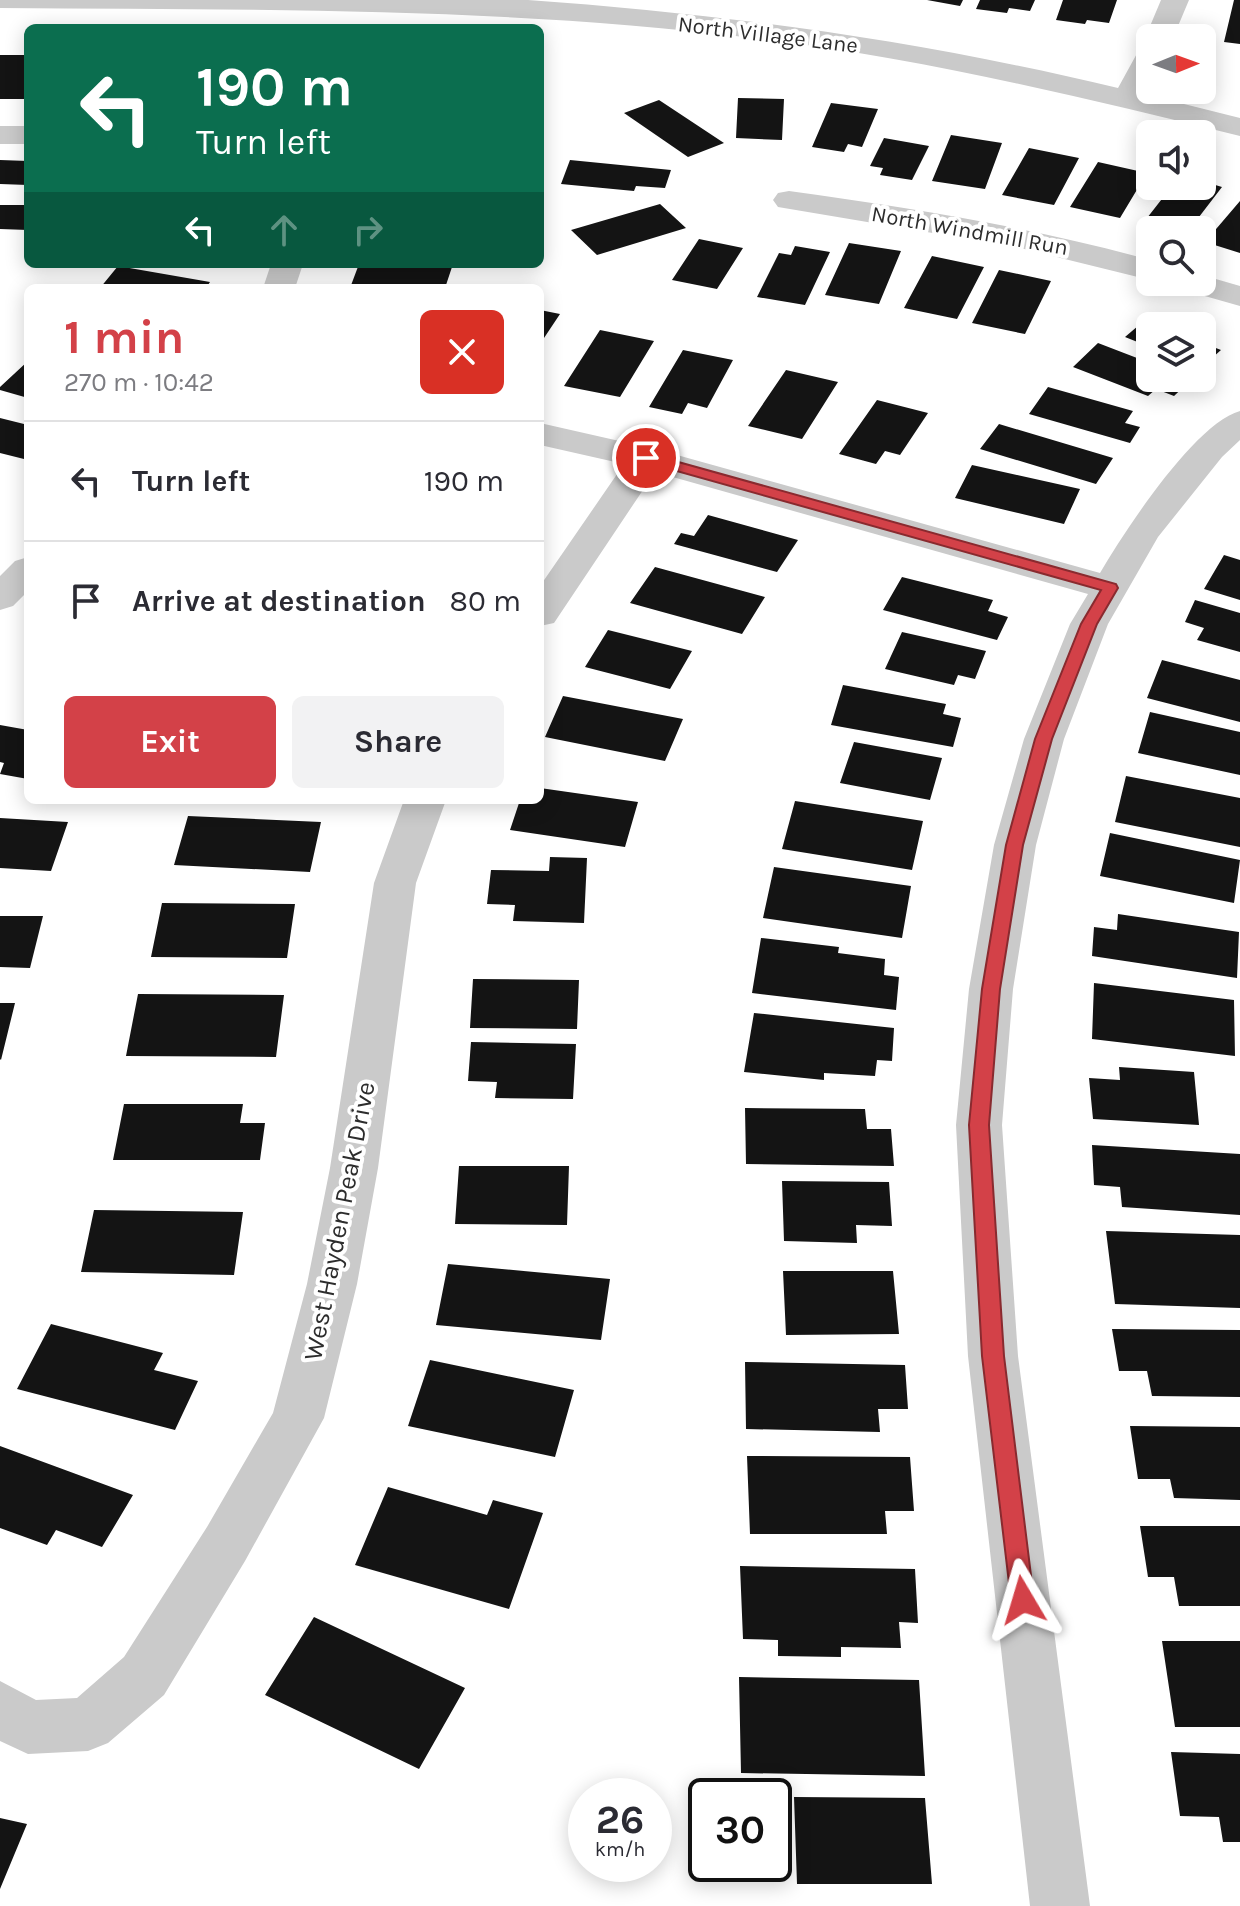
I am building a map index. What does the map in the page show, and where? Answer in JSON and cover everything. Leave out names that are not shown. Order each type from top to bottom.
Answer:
[{"type":"street","name":"North Village Lane","points":[[0,0],[62,0],[343,15],[523,8],[832,41],[981,66],[1240,127]]},
{"type":"street","points":[[1165,24],[1175,0]]},
{"type":"street","points":[[1127,98],[1136,81]]},
{"type":"street","points":[[0,135],[24,135]]},
{"type":"street","name":"North Windmill Run","points":[[789,200],[923,219],[1058,244],[1136,266]]},
{"type":"street","points":[[1216,289],[1240,296]]},
{"type":"street","points":[[1060,1906],[993,1356],[979,1125],[991,989],[1015,845],[1044,739],[1089,624],[1142,533],[1209,449],[1240,422]]},
{"type":"street","points":[[544,435],[646,458],[1110,588]]},
{"type":"street","points":[[544,608],[646,458]]},
{"type":"street","points":[[0,598],[24,573]]},
{"type":"street","name":"West Hayden Peak Drive","points":[[0,1708],[28,1727],[88,1724],[144,1676],[226,1544],[298,1418],[332,1284],[354,1168],[395,883],[424,804]]},
{"type":"building","points":[[927,0],[963,0],[960,6]]},
{"type":"building","points":[[980,0],[1035,0],[1030,11],[1009,8],[1007,13],[976,9]]},
{"type":"building","points":[[1063,0],[1117,0],[1109,23],[1087,20],[1085,24],[1056,20]]},
{"type":"building","points":[[1234,0],[1240,0],[1240,44],[1224,42]]},
{"type":"building","points":[[0,55],[24,55],[24,99],[0,99]]},
{"type":"building","points":[[738,98],[784,99],[782,140],[736,138]]},
{"type":"building","points":[[659,100],[724,143],[688,157],[624,113]]},
{"type":"building","points":[[831,103],[878,109],[862,147],[848,144],[844,152],[812,147]]},
{"type":"building","points":[[951,135],[1002,143],[985,189],[932,181]]},
{"type":"building","points":[[884,138],[929,146],[912,180],[880,175],[883,168],[870,166]]},
{"type":"building","points":[[1029,148],[1079,158],[1054,205],[1002,195]]},
{"type":"building","points":[[0,160],[24,161],[24,185],[0,184]]},
{"type":"building","points":[[570,160],[671,170],[665,188],[636,186],[634,191],[561,184]]},
{"type":"building","points":[[1098,162],[1136,171],[1136,191],[1120,218],[1070,207]]},
{"type":"building","points":[[1161,200],[1212,200],[1200,216],[1149,216]]},
{"type":"building","points":[[1240,201],[1240,253],[1216,245],[1216,229]]},
{"type":"building","points":[[660,204],[686,228],[597,255],[571,230]]},
{"type":"building","points":[[0,205],[24,205],[24,230],[0,229]]},
{"type":"building","points":[[699,239],[743,248],[717,289],[672,280]]},
{"type":"building","points":[[849,243],[901,251],[879,304],[825,295]]},
{"type":"building","points":[[795,246],[830,252],[805,305],[757,297],[779,253],[791,255]]},
{"type":"building","points":[[932,256],[984,267],[957,319],[904,308]]},
{"type":"building","points":[[116,268],[210,282],[209,284],[103,284]]},
{"type":"building","points":[[358,268],[452,268],[446,284],[352,284]]},
{"type":"building","points":[[999,270],[1051,281],[1025,334],[972,323]]},
{"type":"building","points":[[544,311],[560,314],[544,338]]},
{"type":"building","points":[[1136,328],[1136,341],[1125,337]]},
{"type":"building","points":[[600,330],[654,341],[620,397],[564,386]]},
{"type":"building","points":[[1098,343],[1136,358],[1136,391],[1073,367]]},
{"type":"building","points":[[683,350],[733,360],[707,408],[688,403],[682,414],[649,407]]},
{"type":"building","points":[[24,365],[24,397],[0,390]]},
{"type":"building","points":[[786,370],[838,382],[802,439],[748,426]]},
{"type":"building","points":[[1048,387],[1133,411],[1125,423],[1140,427],[1130,443],[1029,414]]},
{"type":"building","points":[[877,400],[928,413],[900,455],[885,451],[876,464],[839,454]]},
{"type":"building","points":[[0,418],[24,424],[24,459],[0,453]]},
{"type":"building","points":[[999,424],[1113,458],[1096,484],[980,449]]},
{"type":"building","points":[[972,465],[1080,489],[1064,524],[955,498]]},
{"type":"building","points":[[708,515],[798,540],[777,572],[674,544],[681,533],[694,536]]},
{"type":"building","points":[[1224,555],[1240,560],[1240,600],[1204,589]]},
{"type":"building","points":[[655,567],[765,597],[742,634],[630,603]]},
{"type":"building","points":[[902,577],[993,600],[988,611],[1008,617],[997,640],[883,610]]},
{"type":"building","points":[[1195,600],[1240,613],[1240,652],[1197,640],[1204,628],[1185,622]]},
{"type":"building","points":[[608,630],[692,651],[670,689],[585,667]]},
{"type":"building","points":[[902,632],[986,651],[975,679],[958,675],[954,685],[885,669]]},
{"type":"building","points":[[1162,660],[1240,680],[1240,722],[1147,698]]},
{"type":"building","points":[[843,685],[946,704],[943,714],[961,718],[953,747],[831,725]]},
{"type":"building","points":[[563,696],[683,719],[665,761],[545,737]]},
{"type":"building","points":[[1150,712],[1240,732],[1240,775],[1138,753]]},
{"type":"building","points":[[0,725],[24,729],[24,778],[0,774],[4,763],[0,762]]},
{"type":"building","points":[[854,742],[942,758],[930,800],[840,783]]},
{"type":"building","points":[[1126,776],[1240,798],[1240,847],[1115,822]]},
{"type":"building","points":[[544,789],[638,802],[625,847],[510,830],[519,804],[544,804]]},
{"type":"building","points":[[795,801],[923,821],[912,870],[782,849]]},
{"type":"building","points":[[188,816],[321,822],[310,872],[174,865]]},
{"type":"building","points":[[0,818],[68,822],[51,871],[0,868]]},
{"type":"building","points":[[1110,833],[1240,860],[1234,903],[1100,876]]},
{"type":"building","points":[[550,857],[587,858],[584,923],[513,921],[515,905],[487,904],[491,870],[549,871]]},
{"type":"building","points":[[774,867],[911,886],[902,938],[763,918]]},
{"type":"building","points":[[162,903],[295,904],[287,958],[151,957]]},
{"type":"building","points":[[1118,914],[1239,932],[1237,978],[1092,956],[1094,927],[1117,930]]},
{"type":"building","points":[[0,916],[43,916],[30,968],[0,967]]},
{"type":"building","points":[[761,938],[839,947],[838,953],[885,959],[884,975],[899,977],[896,1010],[752,993]]},
{"type":"building","points":[[473,979],[579,980],[577,1029],[470,1028]]},
{"type":"building","points":[[1094,983],[1234,1000],[1235,1056],[1092,1039]]},
{"type":"building","points":[[138,994],[284,995],[276,1057],[126,1056]]},
{"type":"building","points":[[0,1003],[15,1003],[1,1060],[0,1059]]},
{"type":"building","points":[[754,1013],[894,1028],[892,1061],[877,1060],[875,1076],[824,1073],[824,1080],[744,1072]]},
{"type":"building","points":[[471,1042],[576,1044],[573,1099],[495,1098],[497,1082],[468,1081]]},
{"type":"building","points":[[1119,1067],[1194,1072],[1199,1125],[1093,1119],[1089,1078],[1120,1080]]},
{"type":"building","points":[[124,1104],[243,1104],[240,1123],[265,1123],[260,1160],[113,1160]]},
{"type":"building","points":[[745,1108],[865,1109],[867,1129],[891,1129],[894,1166],[746,1164]]},
{"type":"building","points":[[1092,1145],[1240,1154],[1240,1215],[1122,1207],[1120,1187],[1094,1185]]},
{"type":"building","points":[[459,1166],[569,1166],[567,1225],[455,1224]]},
{"type":"building","points":[[782,1181],[889,1182],[892,1226],[856,1225],[857,1243],[784,1241]]},
{"type":"building","points":[[94,1210],[243,1212],[234,1275],[81,1272]]},
{"type":"building","points":[[1106,1231],[1240,1235],[1240,1308],[1115,1304]]},
{"type":"building","points":[[448,1264],[610,1279],[601,1340],[436,1325]]},
{"type":"building","points":[[783,1271],[893,1271],[899,1334],[786,1335]]},
{"type":"building","points":[[51,1324],[163,1353],[154,1370],[198,1381],[175,1430],[17,1389]]},
{"type":"building","points":[[1112,1329],[1240,1330],[1240,1397],[1152,1396],[1147,1371],[1119,1371]]},
{"type":"building","points":[[430,1360],[574,1390],[555,1457],[408,1426]]},
{"type":"building","points":[[745,1362],[905,1365],[908,1409],[878,1409],[880,1432],[746,1429]]},
{"type":"building","points":[[1130,1426],[1240,1427],[1240,1500],[1174,1498],[1170,1479],[1138,1479]]},
{"type":"building","points":[[0,1446],[133,1495],[102,1547],[56,1530],[47,1545],[0,1528]]},
{"type":"building","points":[[747,1456],[910,1457],[914,1511],[885,1511],[887,1534],[750,1534]]},
{"type":"building","points":[[388,1487],[487,1515],[493,1500],[543,1513],[509,1609],[355,1565]]},
{"type":"building","points":[[1140,1526],[1240,1526],[1240,1606],[1179,1606],[1174,1577],[1148,1577]]},
{"type":"building","points":[[740,1566],[915,1569],[918,1623],[899,1622],[901,1648],[841,1647],[841,1657],[778,1656],[778,1640],[743,1639]]},
{"type":"building","points":[[314,1617],[465,1688],[419,1769],[265,1695]]},
{"type":"building","points":[[1162,1641],[1240,1641],[1240,1727],[1175,1727]]},
{"type":"building","points":[[739,1677],[919,1680],[925,1776],[741,1773]]},
{"type":"building","points":[[1171,1752],[1240,1754],[1240,1842],[1223,1842],[1219,1817],[1180,1816]]},
{"type":"building","points":[[794,1797],[925,1798],[932,1884],[797,1884]]},
{"type":"building","points":[[0,1818],[27,1824],[0,1889]]},
{"type":"route","points":[[646,458],[1110,588],[1089,624],[1044,739],[1015,845],[991,989],[979,1125],[993,1356],[1023,1600]]}]
